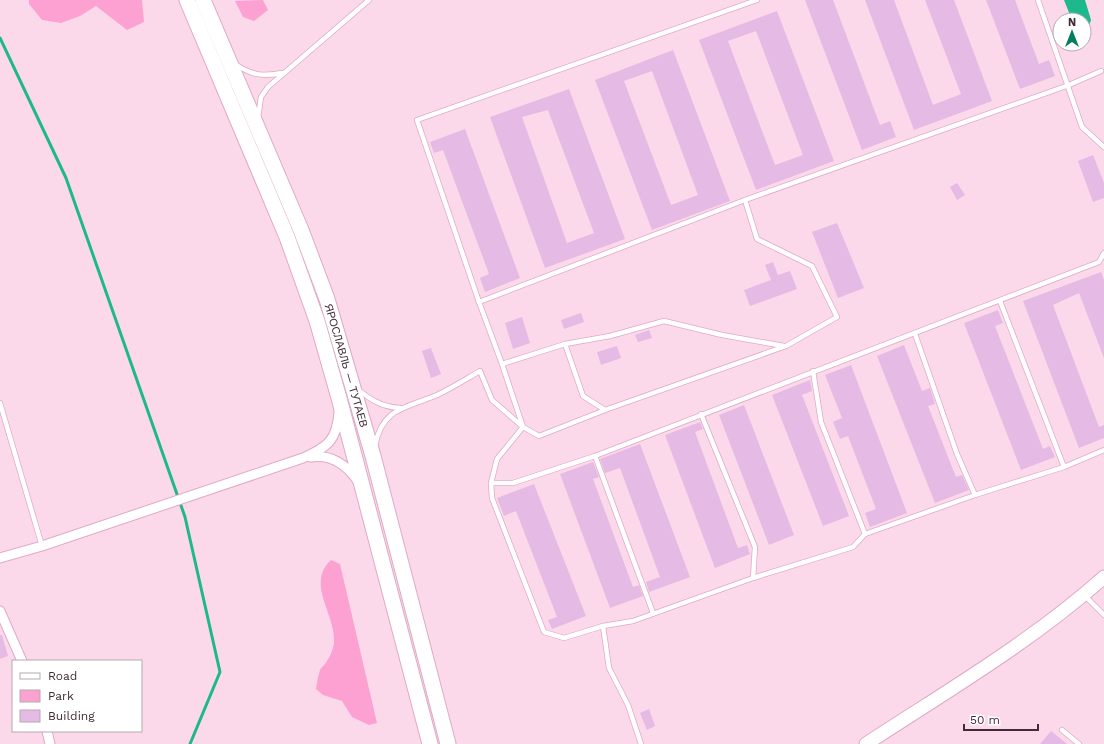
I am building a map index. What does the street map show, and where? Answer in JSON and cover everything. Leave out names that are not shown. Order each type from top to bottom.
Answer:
[{"type":"main road","name":"ЯРОСЛАВЛЬ — ТУТАЕВ","points":[[187,0],[287,237],[317,322],[339,398],[430,744]]},
{"type":"main road","name":"ЯРОСЛАВЛЬ — ТУТАЕВ","points":[[203,0],[301,230],[327,299],[350,373],[373,456],[448,744]]},
{"type":"street","points":[[0,558],[42,546],[303,458],[320,450],[328,444],[335,433],[338,422],[339,398]]},
{"type":"street","points":[[303,458],[316,456],[328,457],[341,462],[350,470],[362,486]]},
{"type":"street","points":[[866,744],[1000,657],[1084,595],[1104,577]]},
{"type":"street","points":[[0,611],[22,660]]},
{"type":"street","points":[[46,732],[50,744]]},
{"type":"lane","points":[[261,134],[258,120],[261,97],[268,87],[282,73],[369,0]]},
{"type":"lane","points":[[523,427],[417,120],[757,0]]},
{"type":"lane","points":[[1038,0],[1069,85],[1082,127],[1104,147]]},
{"type":"lane","points":[[226,52],[235,63],[254,74],[267,76],[282,73]]},
{"type":"lane","points":[[479,302],[746,200],[1069,85],[1101,71]]},
{"type":"lane","points":[[373,456],[377,434],[386,420],[400,408],[438,395],[480,371],[492,400],[523,427],[539,436],[605,410],[786,346],[837,317],[812,266],[757,240],[746,200]]},
{"type":"lane","points":[[491,483],[513,483],[595,456],[1099,262],[1104,253]]},
{"type":"lane","points":[[1000,301],[1064,467]]},
{"type":"lane","points":[[502,364],[565,344],[610,336],[664,321],[722,335],[786,346]]},
{"type":"lane","points":[[915,334],[957,454],[975,495]]},
{"type":"lane","points":[[565,344],[583,396],[605,410]]},
{"type":"lane","points":[[813,371],[821,422],[865,534]]},
{"type":"lane","points":[[350,373],[357,389],[369,398],[386,407],[400,408]]},
{"type":"lane","points":[[0,403],[42,546]]},
{"type":"lane","points":[[702,414],[755,547],[753,578]]},
{"type":"lane","points":[[523,427],[497,459],[491,483],[492,498],[544,632],[564,638],[603,626],[633,621],[753,578],[852,547],[865,534],[975,495],[1064,467],[1104,450]]},
{"type":"lane","points":[[595,456],[653,613]]},
{"type":"lane","points":[[1084,595],[1104,615]]},
{"type":"lane","points":[[603,626],[609,668],[628,705],[641,744]]},
{"type":"lane","points":[[1062,730],[1079,744]]},
{"type":"green space","points":[[29,0],[142,0],[144,22],[127,30],[96,6],[80,16],[61,23],[42,20],[29,4]]},
{"type":"green space","points":[[263,0],[268,10],[254,21],[243,17],[235,1]]},
{"type":"green space","points":[[331,560],[340,564],[377,723],[369,725],[352,717],[342,701],[323,695],[316,689],[320,670],[329,657],[334,644],[334,633],[321,589],[321,579],[324,569]]},
{"type":"shaded area","points":[[1064,0],[1085,0],[1089,12],[1069,12]]},
{"type":"building","points":[[805,0],[833,0],[880,125],[890,121],[896,137],[862,150]]},
{"type":"building","points":[[865,0],[894,0],[933,105],[961,94],[925,0],[954,0],[992,101],[914,130]]},
{"type":"building","points":[[986,0],[1015,0],[1039,64],[1049,60],[1055,76],[1020,89]]},
{"type":"building","points":[[777,11],[834,161],[756,190],[699,40]],"holes":[[[756,31],[803,155],[775,165],[728,41]]]},
{"type":"building","points":[[673,50],[730,201],[652,230],[595,80]],"holes":[[[652,71],[698,195],[671,205],[624,81]]]},
{"type":"building","points":[[569,89],[625,239],[545,268],[490,117]],"holes":[[[548,110],[594,233],[567,243],[522,117]]]},
{"type":"building","points":[[465,129],[520,278],[485,292],[480,278],[489,274],[443,150],[434,153],[430,142]]},
{"type":"building","points":[[1093,155],[1104,183],[1104,198],[1093,202],[1078,161]]},
{"type":"building","points":[[957,183],[965,195],[957,200],[950,187]]},
{"type":"building","points":[[837,223],[864,288],[838,298],[812,232]]},
{"type":"building","points":[[773,262],[778,275],[790,271],[797,289],[750,306],[744,290],[771,280],[765,265]]},
{"type":"building","points":[[1101,272],[1104,280],[1104,358],[1079,293],[1053,305],[1099,427],[1104,425],[1104,438],[1079,448],[1023,301]]},
{"type":"building","points":[[998,310],[1003,323],[995,326],[1043,449],[1050,446],[1055,457],[1021,470],[964,323]]},
{"type":"building","points":[[581,313],[584,322],[564,329],[561,320]]},
{"type":"building","points":[[522,317],[530,343],[513,349],[505,323]]},
{"type":"building","points":[[649,330],[652,338],[638,342],[635,335]]},
{"type":"building","points":[[904,345],[922,391],[930,388],[935,404],[928,406],[956,477],[962,475],[969,490],[935,503],[877,356]]},
{"type":"building","points":[[617,346],[621,358],[601,365],[597,352]]},
{"type":"building","points":[[431,348],[441,374],[431,378],[422,351]]},
{"type":"building","points":[[851,365],[907,513],[870,527],[865,513],[876,509],[848,436],[840,439],[833,422],[842,418],[825,375]]},
{"type":"building","points":[[810,380],[812,391],[802,395],[849,516],[823,526],[772,395]]},
{"type":"building","points":[[744,405],[794,535],[769,545],[719,415]]},
{"type":"building","points":[[700,422],[703,429],[695,432],[738,548],[747,545],[750,554],[715,568],[665,435]]},
{"type":"building","points":[[640,444],[690,577],[649,592],[646,582],[660,577],[620,468],[605,473],[600,459]]},
{"type":"building","points":[[593,462],[599,477],[593,479],[633,587],[639,585],[643,596],[610,608],[560,474]]},
{"type":"building","points":[[534,484],[586,616],[552,629],[548,620],[557,617],[516,511],[504,516],[497,498]]},
{"type":"building","points":[[0,635],[2,635],[8,656],[0,659]]},
{"type":"building","points":[[649,709],[655,726],[647,730],[640,713]]},
{"type":"building","points":[[1051,731],[1067,744],[1040,744]]},
{"type":"waterway","points":[[0,38],[66,178],[185,517],[220,672],[190,744]]}]
